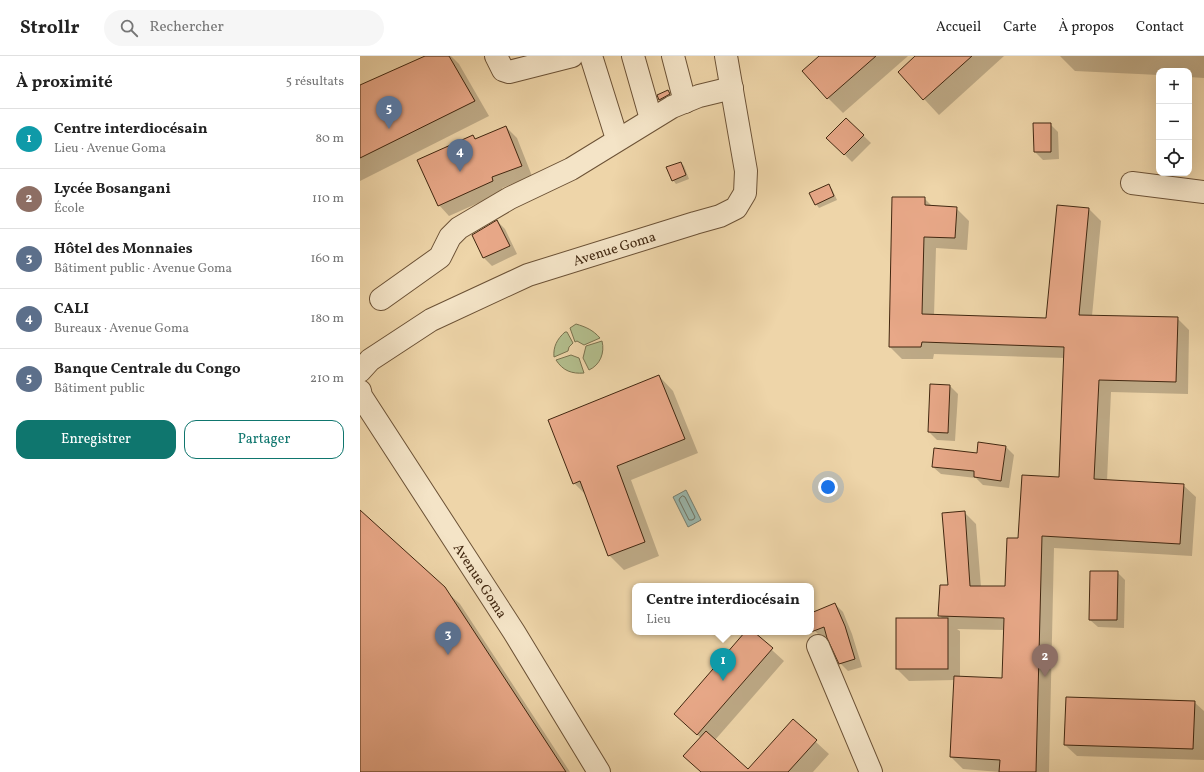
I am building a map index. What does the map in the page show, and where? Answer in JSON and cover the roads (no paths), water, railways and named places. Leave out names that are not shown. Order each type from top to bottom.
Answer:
[{"type":"street","points":[[496,56],[503,70],[508,72],[572,56]]},
{"type":"street","points":[[590,56],[617,139]]},
{"type":"street","points":[[633,56],[652,119]]},
{"type":"street","points":[[673,56],[685,102]]},
{"type":"street","name":"Avenue Goma","points":[[360,371],[370,360],[431,320],[528,275],[720,216],[736,208],[746,193],[746,171],[726,56]]},
{"type":"street","points":[[381,299],[440,257],[450,236],[459,228],[510,198],[570,169],[617,139],[672,107],[699,96],[732,88]]},
{"type":"street","points":[[1132,183],[1204,192]]},
{"type":"street","name":"Avenue Goma","points":[[360,391],[361,396],[514,632],[599,772]]},
{"type":"street","points":[[818,646],[871,772]]},
{"type":"water","points":[[686,490],[701,520],[688,527],[673,497]]},
{"type":"place","name":"Banque Centrale du Congo","points":[[389,129]]},
{"type":"place","name":"CALI","points":[[460,172]]},
{"type":"place","name":"Hôtel des Monnaies","points":[[448,655]]},
{"type":"place","name":"Lycée Bosangani","points":[[1045,677]]},
{"type":"place","name":"Centre interdiocésain","points":[[723,681]]}]
